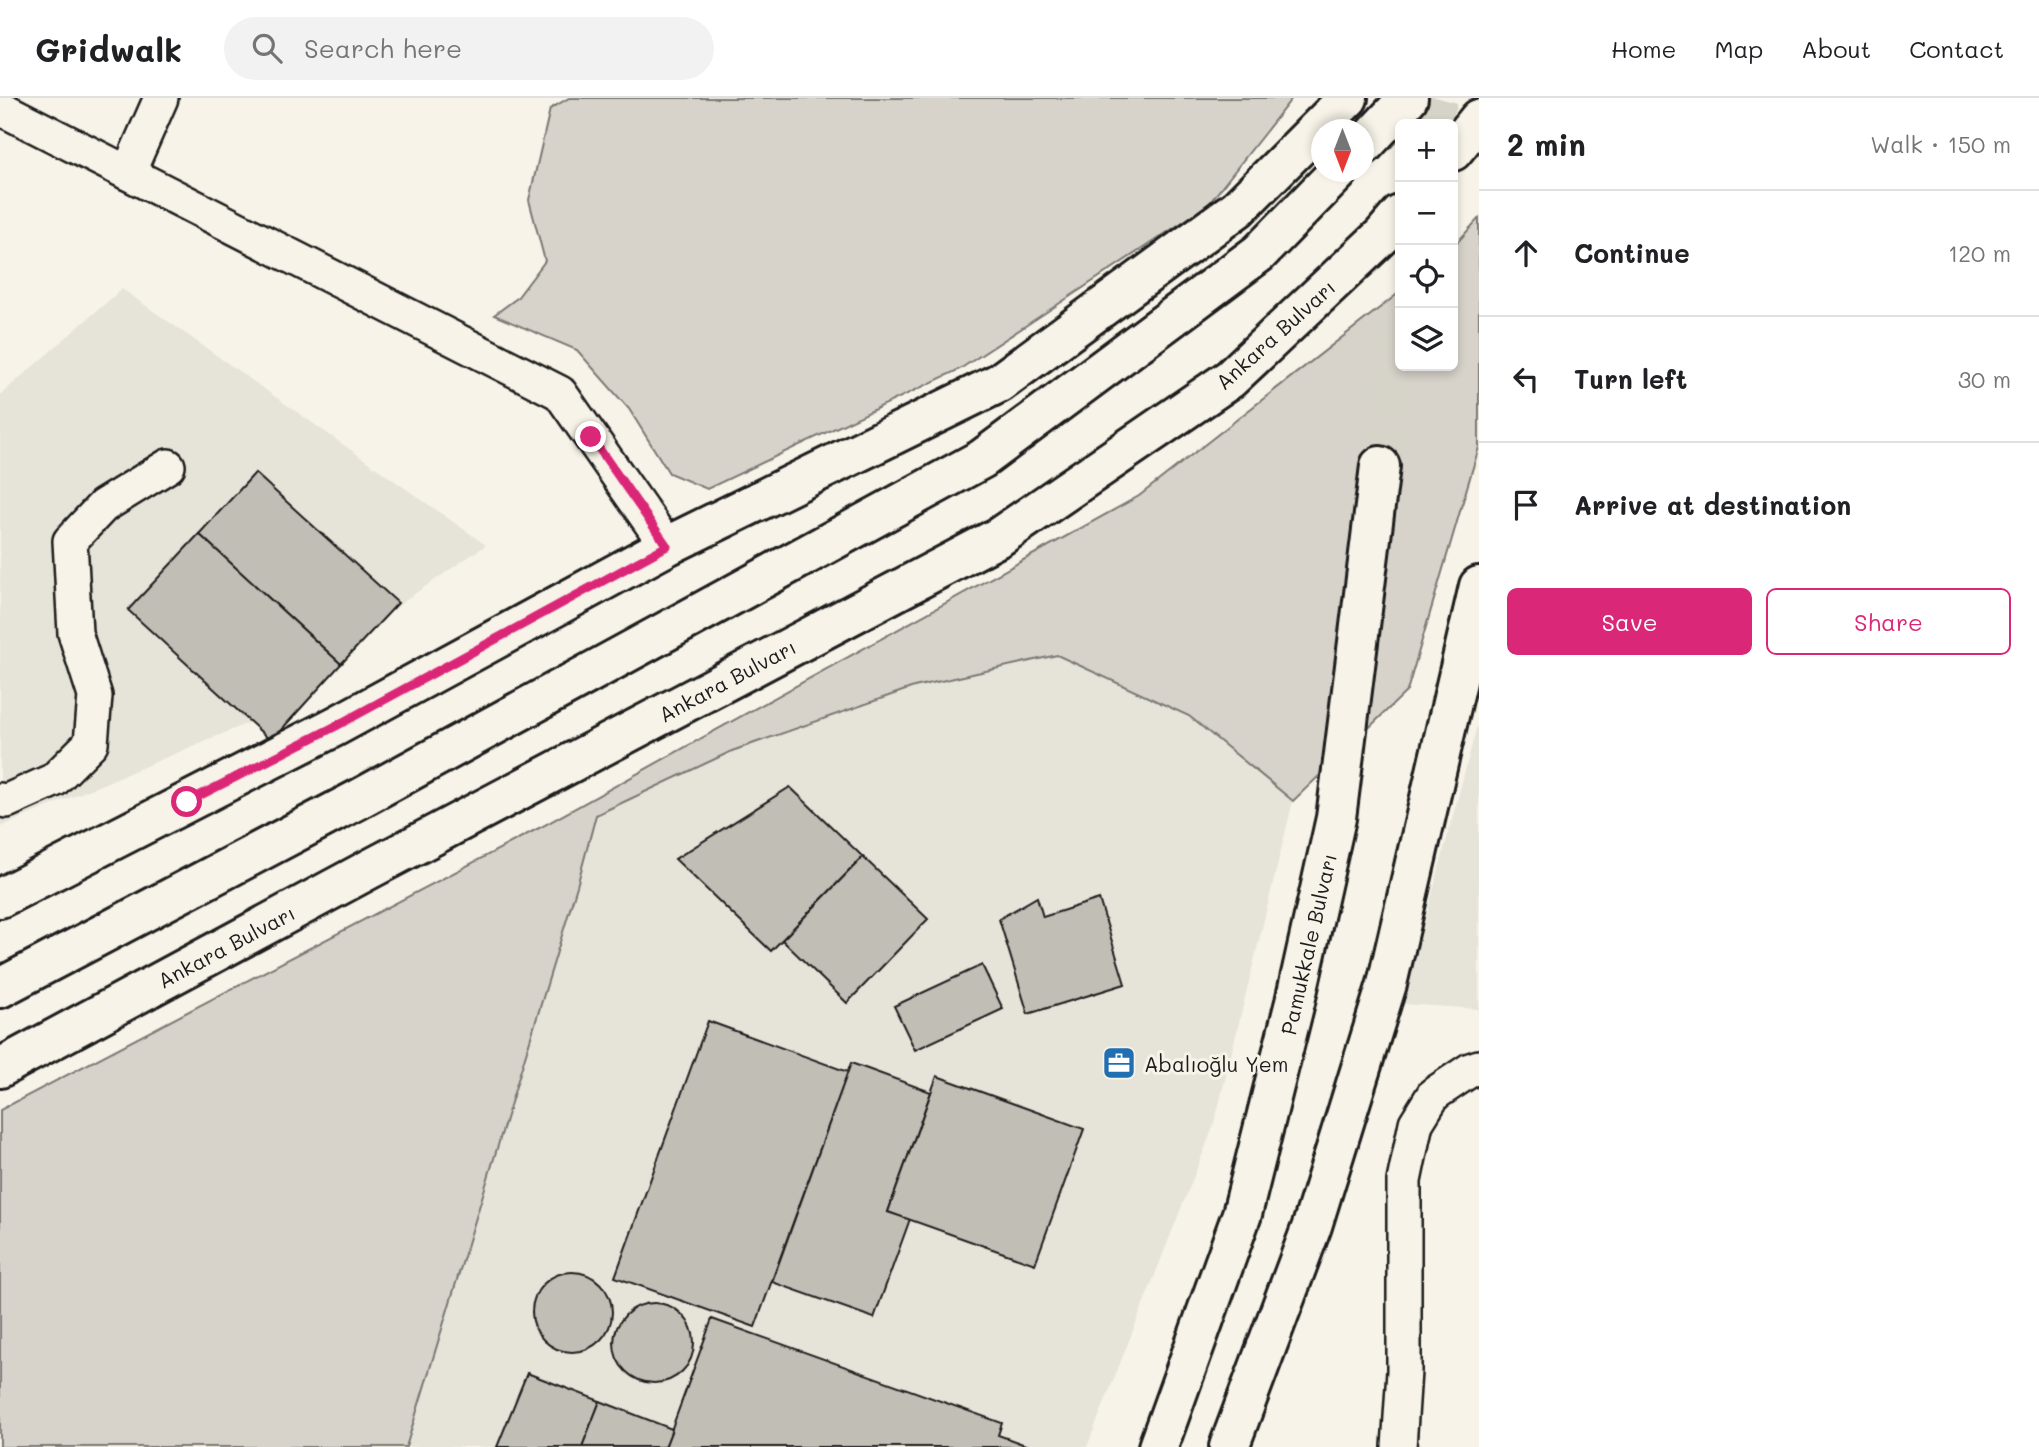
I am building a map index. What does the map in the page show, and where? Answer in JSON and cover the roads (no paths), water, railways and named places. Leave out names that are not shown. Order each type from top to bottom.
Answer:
[{"type":"main road","points":[[0,898],[336,726],[667,546],[999,383],[1238,208],[1348,98]]},
{"type":"main road","points":[[1374,134],[1408,98]]},
{"type":"main road","points":[[1458,145],[1479,119]]},
{"type":"main road","points":[[0,988],[357,800],[982,459],[1259,253],[1328,182]]},
{"type":"main road","name":"Ankara Bulvarı","points":[[0,1068],[368,870],[999,537],[1230,379],[1395,221]]},
{"type":"main road","name":"Pamukkale Bulvarı","points":[[1158,1447],[1242,1214],[1298,989],[1336,818],[1380,466]]},
{"type":"main road","points":[[1229,1447],[1312,1226],[1387,984],[1479,586]]},
{"type":"lane","points":[[128,173],[161,98]]},
{"type":"lane","points":[[3,116],[128,173],[560,393],[667,546]]},
{"type":"lane","points":[[0,800],[7,801],[54,780],[91,743],[95,696],[75,633],[70,541],[103,506],[168,467]]},
{"type":"lane","points":[[1399,1447],[1404,1371],[1404,1181],[1416,1124],[1434,1094],[1469,1070],[1479,1067]]},
{"type":"tunnel","points":[[1433,119],[1439,98]]},
{"type":"tunnel","points":[[1380,466],[1395,365]]},
{"type":"place","name":"Abalıoğlu Yem","points":[[1119,1063]]}]
